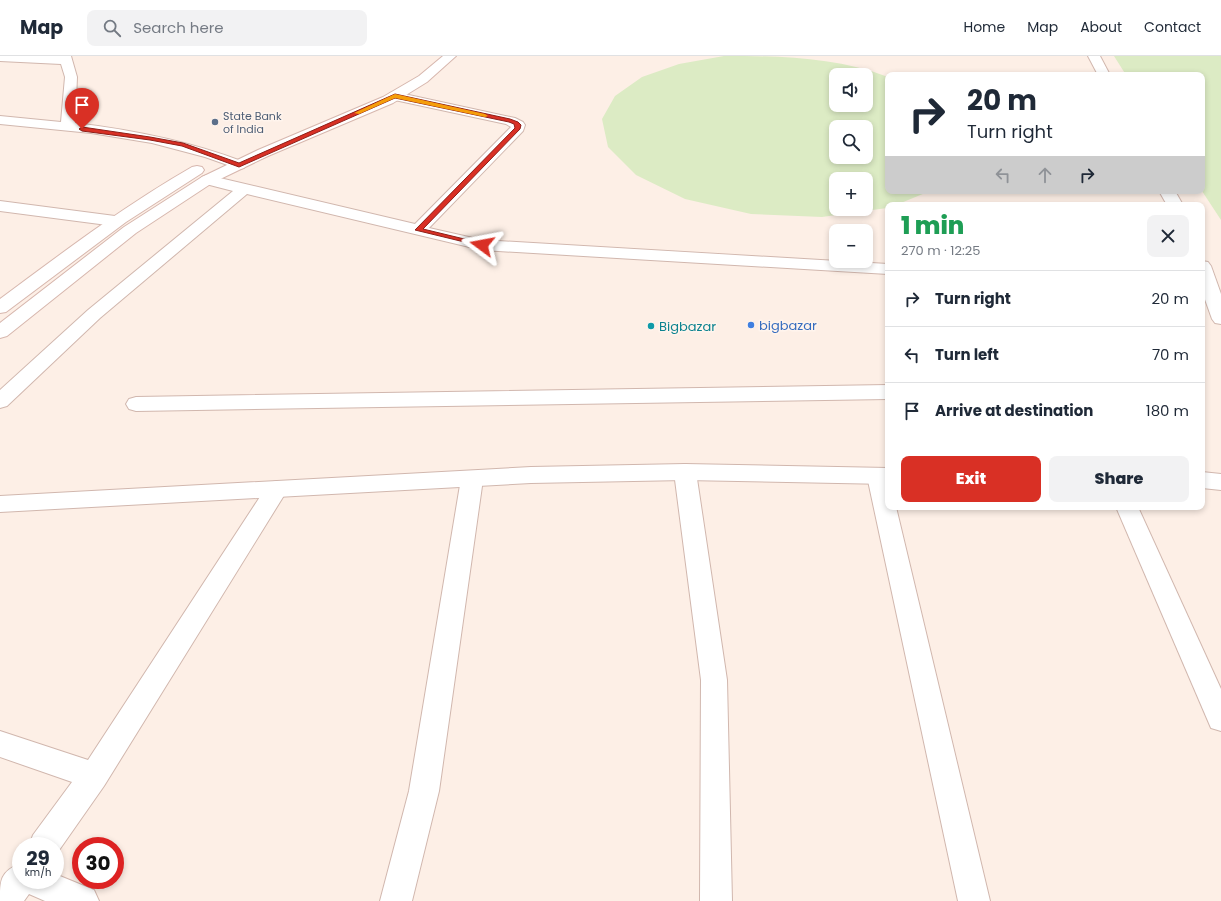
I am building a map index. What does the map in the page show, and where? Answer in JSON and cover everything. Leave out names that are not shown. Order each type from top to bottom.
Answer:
[{"type":"street","points":[[0,308],[115,221],[154,195],[222,158],[369,100],[403,83],[421,70],[436,56]]},
{"type":"street","points":[[0,332],[130,230],[207,180],[395,96],[423,79],[450,56]]},
{"type":"street","points":[[1094,56],[1102,72]]},
{"type":"street","points":[[0,57],[66,58],[71,77],[68,127]]},
{"type":"street","points":[[395,96],[510,121],[518,125],[518,128],[418,230]]},
{"type":"street","points":[[0,120],[150,138],[183,145],[239,165]]},
{"type":"street","points":[[207,180],[482,245],[885,268]]},
{"type":"street","points":[[0,401],[94,314],[244,189]]},
{"type":"street","points":[[0,206],[115,221]]},
{"type":"street","points":[[1205,274],[1221,319]]},
{"type":"street","points":[[136,404],[885,392]]},
{"type":"street","points":[[685,472],[714,680],[716,901]]},
{"type":"street","points":[[0,504],[531,475],[685,472],[883,476]]},
{"type":"street","points":[[396,901],[424,791],[472,479]]},
{"type":"street","points":[[1205,480],[1221,482]]},
{"type":"street","points":[[50,837],[94,776],[277,489]]},
{"type":"street","points":[[890,510],[974,901]]},
{"type":"street","points":[[1128,510],[1221,719]]},
{"type":"street","points":[[0,744],[94,776]]},
{"type":"street","points":[[5,901],[14,889]]},
{"type":"street","points":[[54,889],[83,901]]},
{"type":"green space","points":[[724,56],[787,57],[860,68],[829,68],[829,112],[873,112],[873,72],[885,76],[885,194],[923,194],[903,202],[885,202],[885,208],[873,210],[873,172],[829,172],[829,216],[822,217],[751,214],[685,199],[636,175],[608,147],[602,119],[615,96],[642,77],[679,64]]},
{"type":"green space","points":[[1114,56],[1221,56],[1221,220],[1204,194],[1205,72],[1124,72]]},
{"type":"slow traffic","points":[[357,113],[395,96],[485,116]]},
{"type":"place","name":"State Bank of India","points":[[215,122]]},
{"type":"place","name":"bigbazar","points":[[751,325]]},
{"type":"place","name":"Bigbazar","points":[[651,326]]},
{"type":"route","points":[[82,129],[150,138],[183,145],[213,154],[239,165],[263,153],[395,96],[510,121],[516,123],[518,128],[418,230],[482,245]]}]
